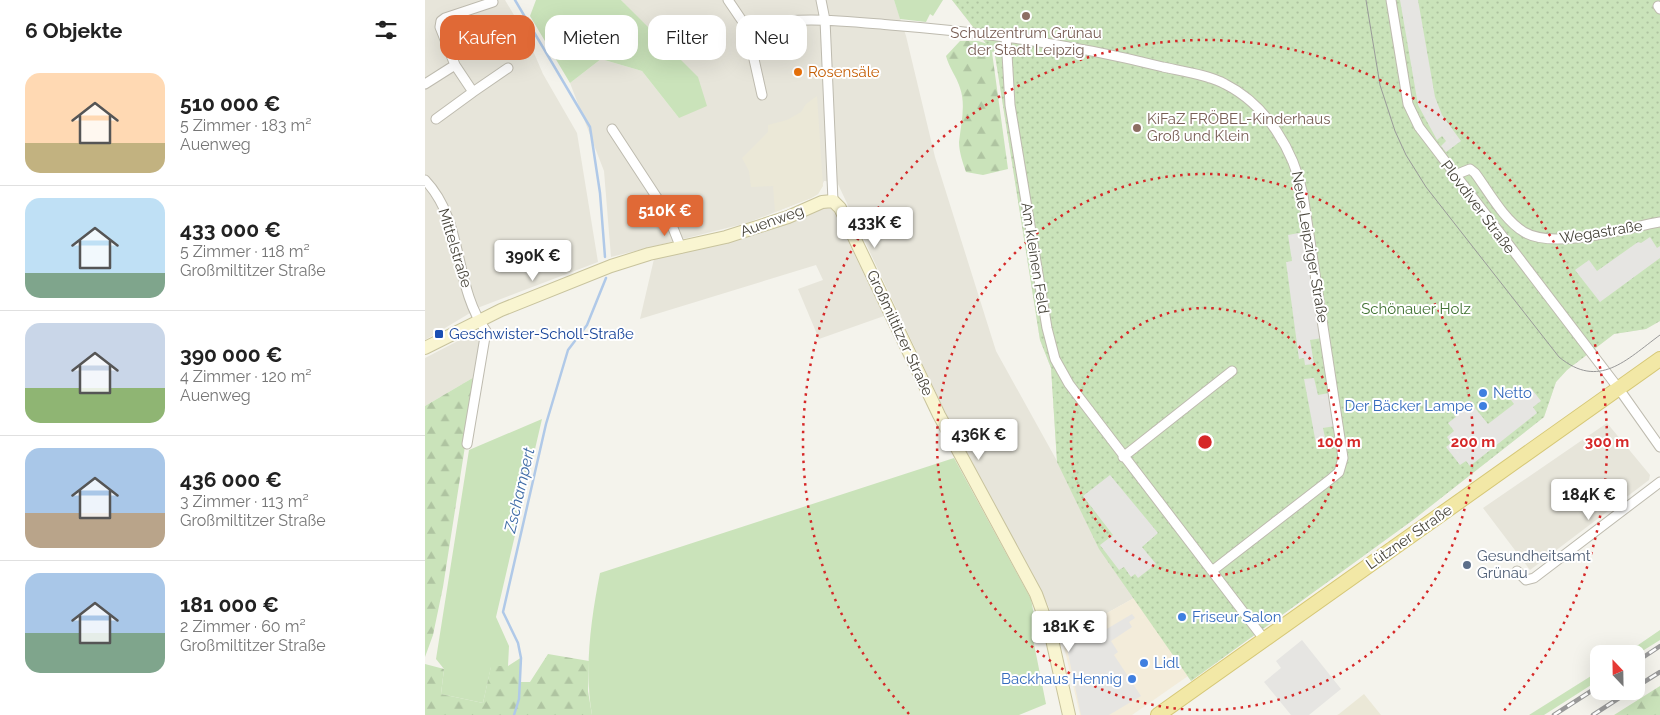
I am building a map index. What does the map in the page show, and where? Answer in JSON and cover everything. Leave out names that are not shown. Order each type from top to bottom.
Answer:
[{"type":"main road","name":"Lützner Straße","points":[[1158,715],[1660,359]]},
{"type":"street","points":[[728,0],[738,15]]},
{"type":"street","points":[[821,0],[825,20],[833,201]]},
{"type":"street","name":"Plovdiver Straße","points":[[1391,0],[1408,104],[1419,127],[1619,388],[1660,447]]},
{"type":"street","points":[[473,92],[455,65],[440,27],[441,21],[493,2]]},
{"type":"street","name":"Neue Leipziger Straße","points":[[807,20],[825,20],[931,28],[1006,37],[1107,53],[1224,83],[1241,94],[1262,114],[1286,146],[1295,164],[1303,195],[1343,453],[1342,465],[1339,472],[1315,492],[1212,571]]},
{"type":"street","name":"Am kleinen Feld","points":[[1006,37],[1011,105],[1047,328],[1055,359],[1069,384],[1263,639]]},
{"type":"street","points":[[754,60],[762,95]]},
{"type":"street","points":[[425,84],[455,65]]},
{"type":"street","points":[[436,119],[508,68]]},
{"type":"street","points":[[612,129],[667,213],[681,248]]},
{"type":"street","name":"Wegastraße","points":[[1455,175],[1470,169],[1513,224],[1537,238],[1569,239],[1660,222]]},
{"type":"street","name":"Mittelstraße","points":[[425,180],[439,198],[448,216],[478,320]]},
{"type":"street","name":"Auenweg","points":[[425,348],[478,320],[605,268],[755,228],[822,202],[833,201]]},
{"type":"street","name":"Großmiltitzer Straße","points":[[833,201],[840,208],[939,415],[1035,594],[1051,635],[1069,715]]},
{"type":"street","points":[[467,444],[486,338],[486,331],[478,320]]},
{"type":"street","points":[[1123,456],[1232,371]]},
{"type":"street","points":[[1517,571],[1526,580],[1534,578],[1660,482]]},
{"type":"shaded area","points":[[425,0],[505,0],[514,15],[440,15],[440,60],[535,60],[535,56],[543,74],[577,133],[598,262],[480,307],[425,340]]},
{"type":"shaded area","points":[[621,0],[894,0],[906,36],[935,157],[996,351],[1057,461],[1051,368],[1040,340],[995,55],[952,0],[1660,0],[1660,321],[1646,329],[1614,334],[1567,370],[1556,382],[1544,417],[1413,520],[1191,681],[1134,598],[1062,638],[1047,603],[945,412],[837,182],[824,181],[818,194],[811,198],[747,223],[611,257],[604,171],[570,83],[600,60],[642,71],[679,118],[656,60],[726,60],[726,15],[648,15],[648,39],[638,15],[635,15]]},
{"type":"shaded area","points":[[1400,0],[1418,0],[1435,97],[1442,115],[1461,141],[1446,152],[1441,146],[1446,141],[1442,136],[1437,140],[1418,105]]},
{"type":"shaded area","points":[[817,96],[823,186],[818,194],[811,198],[775,212],[773,186],[751,187],[749,171],[742,158],[768,132],[768,125],[787,120],[801,112],[806,104]]},
{"type":"shaded area","points":[[828,205],[831,206],[884,316],[819,339],[798,289],[823,280],[816,265],[640,319],[654,259]]},
{"type":"shaded area","points":[[1304,232],[1322,338],[1310,340],[1314,364],[1305,365],[1304,358],[1299,359],[1286,262],[1292,261],[1288,235]]},
{"type":"shaded area","points":[[1650,237],[1657,248],[1660,246],[1660,258],[1600,302],[1575,270],[1589,260],[1597,271],[1638,242],[1641,243]]},
{"type":"shaded area","points":[[481,329],[483,336],[476,376],[425,406],[425,358]]},
{"type":"shaded area","points":[[1314,378],[1318,395],[1329,393],[1335,426],[1323,428],[1327,447],[1317,449],[1304,379]]},
{"type":"shaded area","points":[[1521,386],[1525,391],[1530,387],[1541,401],[1533,407],[1537,413],[1470,466],[1466,461],[1460,465],[1446,447],[1451,443],[1447,437],[1454,431],[1448,423],[1456,417],[1452,412],[1462,404],[1465,407],[1471,403],[1488,424],[1514,404],[1508,396]]},
{"type":"shaded area","points":[[1607,423],[1650,475],[1649,480],[1530,570],[1483,508]]},
{"type":"shaded area","points":[[1110,475],[1158,533],[1142,547],[1156,564],[1138,578],[1135,574],[1131,577],[1124,567],[1119,570],[1100,545],[1113,535],[1083,496]]},
{"type":"shaded area","points":[[1134,598],[1188,676],[1132,715],[1080,715],[1062,638]]},
{"type":"shaded area","points":[[1132,614],[1135,618],[1129,622],[1132,627],[1111,641],[1118,652],[1114,655],[1141,696],[1109,715],[1081,715],[1065,639],[1094,622],[1100,633]]},
{"type":"shaded area","points":[[1302,640],[1341,689],[1309,715],[1291,715],[1264,682],[1281,668],[1276,661]]},
{"type":"shaded area","points":[[1364,694],[1381,715],[1337,715],[1339,714]]},
{"type":"green space","points":[[536,0],[621,0],[636,15],[545,15],[545,41],[535,24],[535,15],[530,15]]},
{"type":"green space","points":[[894,0],[943,0],[933,16],[930,14],[926,22],[900,19]]},
{"type":"green space","name":"Schönauer Holz","points":[[952,0],[1660,0],[1660,321],[1646,329],[1614,334],[1567,370],[1556,382],[1544,417],[1413,520],[1191,681],[1099,549],[1057,462],[1051,368],[1040,340],[995,55]]},
{"type":"green space","points":[[638,17],[648,27],[648,60],[681,60],[698,77],[707,106],[679,118],[642,71],[604,60],[638,60]]},
{"type":"green space","points":[[960,41],[978,41],[991,45],[1008,169],[983,175],[966,172],[959,146],[963,108],[962,94],[946,56]]},
{"type":"green space","points":[[556,60],[600,60],[570,83]]},
{"type":"green space","points":[[476,376],[443,587],[433,635],[425,657],[425,406]]},
{"type":"green space","points":[[542,419],[496,617],[509,646],[508,666],[491,667],[483,703],[441,694],[444,669],[436,659],[469,450]]},
{"type":"green space","points":[[954,458],[1031,599],[1036,626],[1033,639],[1046,704],[1019,715],[592,715],[589,679],[590,644],[600,573]]},
{"type":"green space","points":[[1660,630],[1660,640],[1645,649],[1645,645],[1638,645]]},
{"type":"green space","points":[[548,654],[589,661],[588,691],[592,715],[425,715],[425,664],[444,669],[441,694],[483,703],[491,666],[508,666],[522,657],[519,682],[530,682]]},
{"type":"green space","points":[[1590,677],[1590,686],[1544,715],[1529,715]]},
{"type":"green space","points":[[1660,686],[1660,715],[1614,715],[1638,700],[1645,700],[1645,695]]},
{"type":"waterway","name":"Zschampert","points":[[515,0],[590,127],[600,193],[605,257]]},
{"type":"waterway","name":"Zschampert","points":[[514,715],[519,699],[521,658],[518,643],[503,612],[546,424],[568,350],[587,325],[606,278]]},
{"type":"tram line","points":[[1366,0],[1380,85],[1395,131],[1406,155],[1426,187],[1559,357],[1573,367],[1587,371],[1600,371],[1624,362],[1660,335]]},
{"type":"railway","points":[[1645,656],[1660,646]]},
{"type":"railway","points":[[1645,681],[1660,672]]},
{"type":"railway","points":[[1554,715],[1590,692]]},
{"type":"railway","points":[[1593,715],[1616,700]]},
{"type":"place","name":"Schulzentrum Grünau der Stadt Leipzig","points":[[1026,16]]},
{"type":"place","name":"Rosensäle","points":[[798,72]]},
{"type":"place","name":"KiFaZ FRÖBEL-Kinderhaus Groß und Klein","points":[[1137,128]]},
{"type":"place","name":"Geschwister-Scholl-Straße","points":[[439,334]]},
{"type":"place","name":"Netto","points":[[1483,393]]},
{"type":"place","name":"Der Bäcker Lampe","points":[[1483,406]]},
{"type":"place","name":"Gesundheitsamt Grünau","points":[[1467,565]]},
{"type":"place","name":"Friseur Salon","points":[[1182,617]]},
{"type":"place","name":"Lidl","points":[[1144,663]]},
{"type":"place","name":"Backhaus Hennig","points":[[1132,679]]}]
